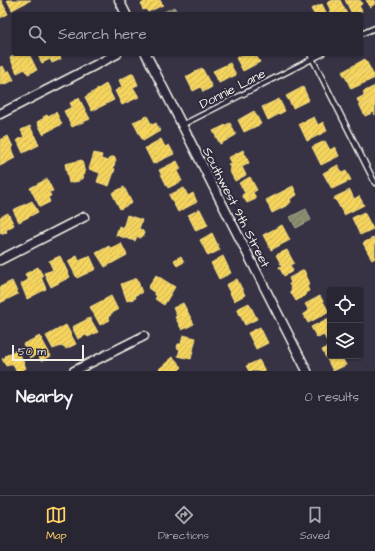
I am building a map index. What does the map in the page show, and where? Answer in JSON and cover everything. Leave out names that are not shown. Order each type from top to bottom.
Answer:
[{"type":"street","points":[[119,0],[125,12]]},
{"type":"street","points":[[0,114],[113,56]]},
{"type":"street","name":"Southwest 9th Street","points":[[147,56],[306,371]]},
{"type":"street","points":[[0,260],[84,217]]},
{"type":"street","points":[[74,371],[144,336]]},
{"type":"lane","points":[[363,33],[375,28]]},
{"type":"lane","points":[[311,56],[375,183]]},
{"type":"lane","name":"Donnie Lane","points":[[182,125],[318,56]]},
{"type":"building: Homes","points":[[0,0],[8,14],[0,18]]},
{"type":"building: Homes","points":[[7,0],[31,0],[12,10]]},
{"type":"building: Homes","points":[[147,0],[160,0],[163,5],[148,12],[146,9],[143,10],[141,4]]},
{"type":"building: Homes","points":[[333,0],[340,0],[346,12],[329,12],[331,11],[327,3]]},
{"type":"building: Homes","points":[[345,0],[360,0],[362,4],[359,6],[362,11],[351,12]]},
{"type":"building: Homes","points":[[366,0],[375,0],[375,4],[370,7]]},
{"type":"building: Homes","points":[[322,4],[326,12],[313,12],[311,9]]},
{"type":"building: Homes","points":[[14,56],[30,56],[37,70],[28,74],[25,69],[17,73],[10,58]]},
{"type":"building: Homes","points":[[38,56],[60,56],[61,59],[52,63],[50,59],[42,63]]},
{"type":"building: Homes","points":[[240,56],[256,56],[260,62],[243,71],[236,58]]},
{"type":"building: Homes","points":[[365,59],[370,68],[347,80],[342,72]]},
{"type":"building: Homes","points":[[230,63],[236,75],[219,83],[213,71]]},
{"type":"building: Homes","points":[[3,66],[6,72],[9,70],[14,80],[4,85],[0,85],[0,67]]},
{"type":"building: Homes","points":[[202,68],[212,87],[203,92],[201,87],[193,91],[186,77]]},
{"type":"building: Homes","points":[[370,68],[375,78],[351,89],[347,80]]},
{"type":"building: Homes","points":[[133,73],[138,85],[133,87],[139,97],[122,105],[115,91],[122,87],[119,80]]},
{"type":"building: Homes","points":[[106,84],[114,100],[92,111],[85,97]]},
{"type":"building: Homes","points":[[375,86],[375,100],[361,108],[357,99],[365,95],[363,92]]},
{"type":"building: Homes","points":[[303,87],[309,100],[293,108],[286,96]]},
{"type":"building: Homes","points":[[79,98],[90,119],[72,127],[64,111],[72,107],[70,103]]},
{"type":"building: Homes","points":[[279,99],[285,111],[268,120],[262,107]]},
{"type":"building: Homes","points":[[375,100],[375,115],[374,112],[365,116],[361,108]]},
{"type":"building: Homes","points":[[254,111],[261,124],[244,132],[238,120]]},
{"type":"building: Homes","points":[[56,112],[62,124],[43,134],[37,122],[44,118],[43,117]]},
{"type":"building: Homes","points":[[147,116],[152,125],[156,123],[160,131],[143,141],[133,122]]},
{"type":"building: Homes","points":[[314,117],[318,125],[323,122],[327,131],[307,141],[299,124]]},
{"type":"building: Homes","points":[[230,123],[236,135],[220,144],[213,131]]},
{"type":"building: Homes","points":[[30,126],[39,145],[23,153],[17,140],[24,137],[21,130]]},
{"type":"building: Homes","points":[[8,136],[13,147],[11,149],[15,158],[0,166],[0,140]]},
{"type":"building: Homes","points":[[161,139],[165,147],[169,145],[174,154],[153,164],[145,148]]},
{"type":"building: Homes","points":[[325,141],[330,150],[335,147],[339,156],[321,165],[312,147]]},
{"type":"building: Homes","points":[[243,150],[249,163],[242,167],[246,175],[235,181],[229,170],[231,169],[228,164],[231,163],[228,158]]},
{"type":"building: Homes","points":[[94,153],[102,155],[101,159],[108,161],[109,158],[114,157],[116,160],[113,168],[115,169],[109,186],[97,182],[100,173],[89,169]]},
{"type":"building: Homes","points":[[82,160],[85,174],[82,175],[83,179],[69,183],[65,164]]},
{"type":"building: Homes","points":[[177,161],[181,169],[177,171],[182,181],[168,188],[159,170]]},
{"type":"building: Homes","points":[[338,165],[342,173],[346,171],[351,180],[332,189],[323,173]]},
{"type":"building: Homes","points":[[250,177],[257,190],[253,192],[256,199],[247,203],[242,195],[245,193],[239,183]]},
{"type":"building: Homes","points":[[47,179],[53,191],[49,192],[51,196],[48,197],[50,202],[40,207],[30,188]]},
{"type":"building: Homes","points":[[293,186],[297,195],[290,199],[291,202],[288,205],[272,213],[266,200]]},
{"type":"building: Homes","points":[[124,187],[132,203],[120,209],[112,193]]},
{"type":"building: Homes","points":[[184,188],[188,196],[193,193],[197,202],[178,212],[169,195]]},
{"type":"building: Homes","points":[[350,190],[354,199],[359,196],[364,205],[344,215],[334,199],[335,197]]},
{"type":"building: Homes","points":[[32,201],[38,212],[19,222],[13,210]]},
{"type":"building: Homes","points":[[200,209],[208,225],[196,231],[188,215]]},
{"type":"building: Homes","points":[[364,212],[373,229],[360,235],[352,218]]},
{"type":"building: Homes","points":[[8,213],[14,225],[3,234],[2,232],[0,233],[0,217]]},
{"type":"building: Homes","points":[[127,215],[142,220],[139,229],[144,233],[143,236],[140,238],[137,236],[135,241],[116,235],[119,226],[123,228]]},
{"type":"building: Homes","points":[[282,225],[290,240],[271,250],[263,235]]},
{"type":"building: Homes","points":[[212,233],[220,250],[208,256],[200,240]]},
{"type":"building: Homes","points":[[375,237],[375,258],[372,260],[363,243]]},
{"type":"building: Homes","points":[[121,243],[127,255],[105,267],[96,253],[109,246],[110,248]]},
{"type":"building: Homes","points":[[287,250],[294,263],[290,265],[293,271],[284,276],[279,267],[282,266],[276,255]]},
{"type":"building: Homes","points":[[60,256],[70,277],[51,287],[44,273],[53,270],[49,261]]},
{"type":"building: Homes","points":[[77,256],[79,261],[90,256],[96,269],[77,278],[68,261]]},
{"type":"building: Homes","points":[[181,256],[184,262],[177,266],[174,260]]},
{"type":"building: Homes","points":[[223,256],[231,273],[219,279],[211,263]]},
{"type":"building: Homes","points":[[38,267],[43,276],[41,277],[46,289],[27,299],[21,284],[28,280],[25,274]]},
{"type":"building: Homes","points":[[304,270],[310,284],[307,286],[309,291],[305,293],[306,295],[296,301],[290,291],[292,290],[289,284],[291,283],[289,278]]},
{"type":"building: Homes","points":[[156,275],[175,287],[164,305],[155,299],[157,296],[148,288]]},
{"type":"building: Homes","points":[[137,278],[142,293],[135,295],[136,298],[127,301],[121,284]]},
{"type":"building: Homes","points":[[237,279],[245,295],[234,301],[226,285]]},
{"type":"building: Homes","points":[[12,281],[18,294],[0,303],[0,287]]},
{"type":"building: Homes","points":[[111,296],[118,310],[110,314],[111,315],[108,317],[110,320],[100,325],[90,307]]},
{"type":"building: Homes","points":[[320,296],[327,308],[327,313],[308,323],[303,314],[309,311],[305,304]]},
{"type":"building: Homes","points":[[183,303],[194,324],[182,330],[175,317],[177,316],[173,308]]},
{"type":"building: Homes","points":[[249,303],[257,319],[245,325],[237,309]]},
{"type":"building: Homes","points":[[90,318],[98,332],[88,337],[86,335],[78,339],[72,327]]},
{"type":"building: Homes","points":[[327,319],[327,342],[324,335],[317,338],[311,327]]},
{"type":"building: Homes","points":[[66,325],[76,344],[66,349],[64,346],[61,346],[53,349],[46,336]]},
{"type":"building: Homes","points":[[260,327],[268,343],[256,349],[248,333]]},
{"type":"building: Homes","points":[[183,335],[196,338],[191,359],[178,356],[180,349],[177,348],[178,344],[181,344]]},
{"type":"building: Homes","points":[[40,336],[51,356],[41,361],[38,354],[30,358],[23,344]]},
{"type":"building: Homes","points":[[327,348],[327,359],[343,359],[346,365],[333,371],[322,350]]},
{"type":"building: Homes","points":[[16,350],[17,353],[19,352],[26,368],[21,371],[16,371],[13,364],[6,366],[2,359]]},
{"type":"building: Homes","points":[[173,357],[182,367],[178,371],[160,371],[159,369]]},
{"type":"building: Homes","points":[[259,360],[265,371],[249,371],[246,366]]},
{"type":"building: Industry","points":[[174,7],[177,12],[164,12]]},
{"type":"building: Industry","points":[[306,209],[311,220],[296,228],[290,217]]}]
